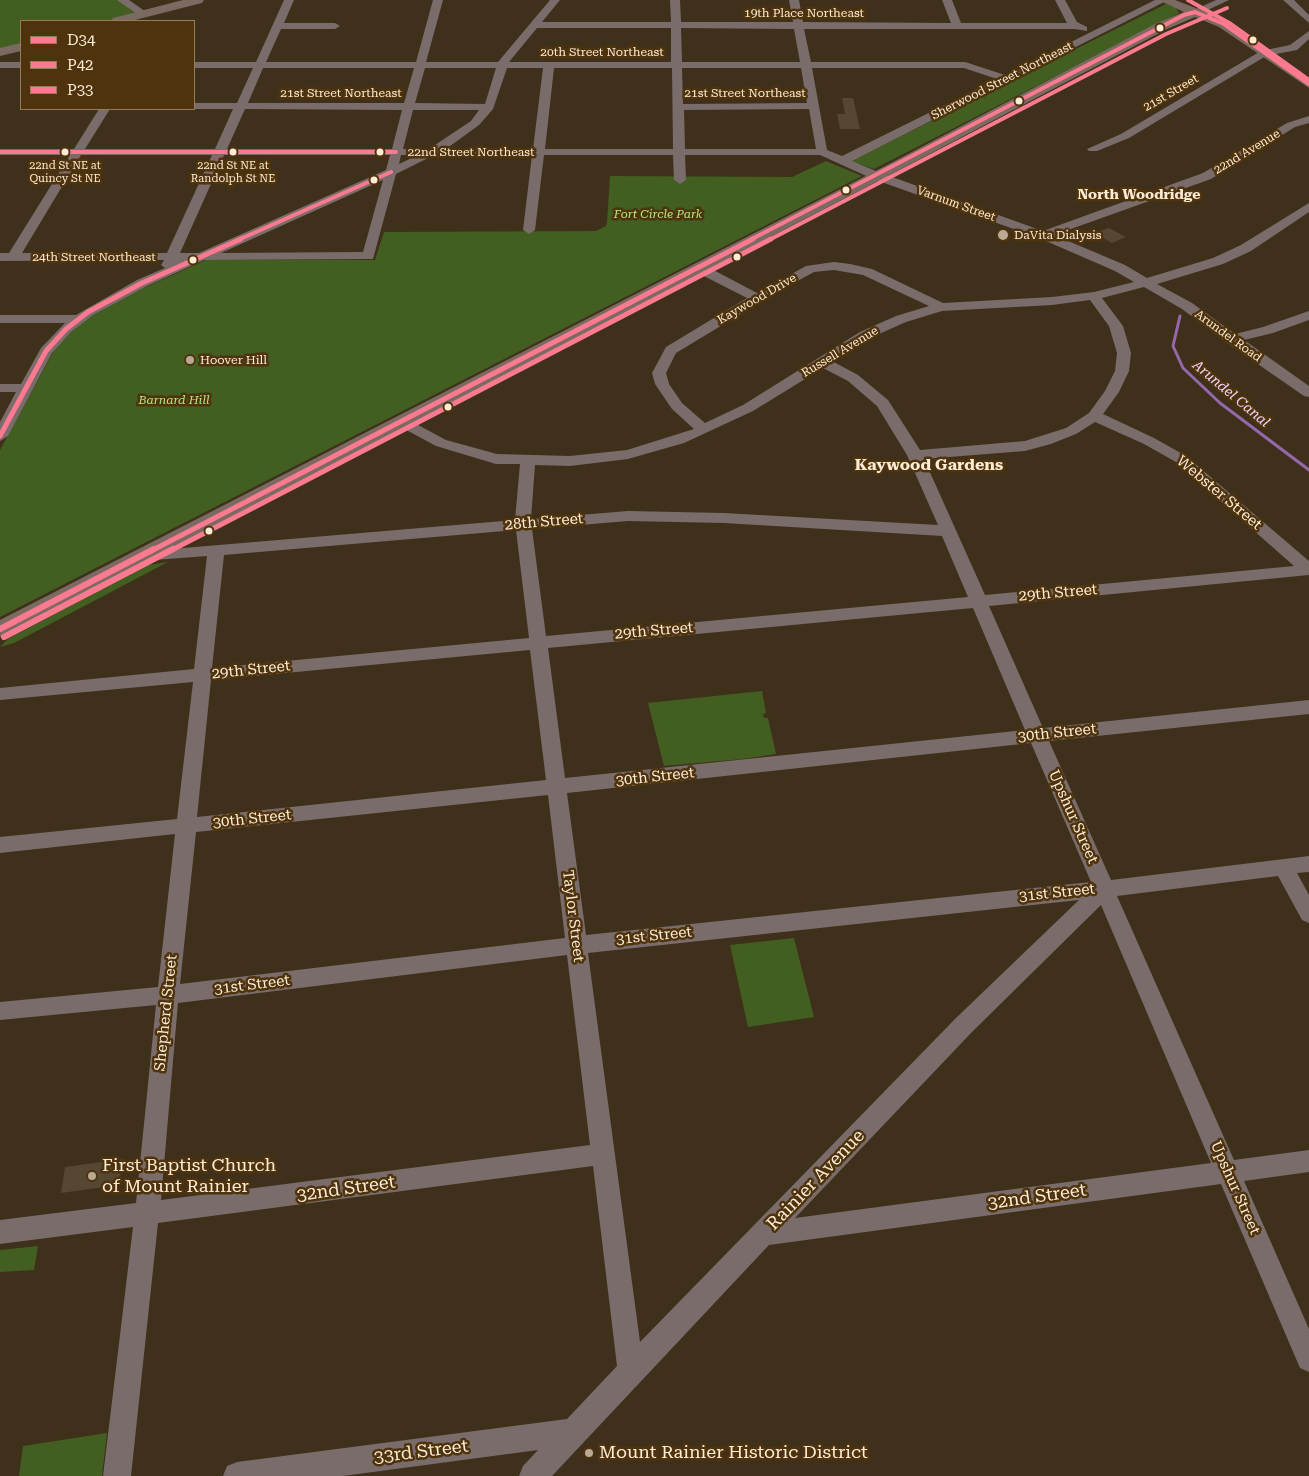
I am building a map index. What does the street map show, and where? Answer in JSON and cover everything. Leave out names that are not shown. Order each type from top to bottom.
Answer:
[{"type":"main road","points":[[128,20],[149,18],[160,10],[198,0]]},
{"type":"main road","points":[[1163,0],[1195,12],[1222,26],[1309,84]]},
{"type":"main road","points":[[1222,1],[1218,16],[1222,26]]},
{"type":"main road","points":[[0,629],[878,176],[1162,26],[1195,12]]},
{"type":"main road","points":[[1162,26],[1200,24],[1222,26]]},
{"type":"main road","points":[[0,62],[20,48]]},
{"type":"main road","points":[[1263,54],[1309,91]]},
{"type":"street","points":[[122,0],[149,18]]},
{"type":"street","points":[[164,273],[289,0]]},
{"type":"street","points":[[391,172],[438,0]]},
{"type":"street","points":[[0,436],[46,351],[78,319],[111,299],[200,256],[432,152],[475,123],[489,107],[503,65],[555,0]]},
{"type":"street","points":[[675,0],[680,180]]},
{"type":"street","points":[[794,0],[822,152]]},
{"type":"street","points":[[947,0],[956,26]]},
{"type":"street","points":[[1060,0],[1075,26],[1096,34]]},
{"type":"street","name":"Sherwood Street Northeast","points":[[842,161],[1163,0]]},
{"type":"street","points":[[1288,0],[1305,11],[1309,20]]},
{"type":"street","points":[[1195,12],[1222,1]]},
{"type":"street","name":"19th Place Northeast","points":[[534,25],[1075,26]]},
{"type":"street","points":[[276,26],[335,26]]},
{"type":"street","points":[[1263,54],[1293,48],[1309,35]]},
{"type":"street","name":"21st Street","points":[[1093,149],[1126,136],[1263,54]]},
{"type":"street","points":[[0,62],[20,65]]},
{"type":"street","name":"20th Street Northeast","points":[[195,65],[965,65],[1007,78]]},
{"type":"street","points":[[530,230],[549,65]]},
{"type":"street","name":"21st Street Northeast","points":[[195,106],[489,107]]},
{"type":"street","name":"21st Street Northeast","points":[[678,107],[813,106]]},
{"type":"street","points":[[7,257],[103,110]]},
{"type":"street","name":"22nd Avenue","points":[[1043,235],[1206,176],[1228,165],[1291,125],[1309,119]]},
{"type":"street","name":"22nd Street Northeast","points":[[0,152],[822,152]]},
{"type":"street","name":"Varnum Street","points":[[822,152],[878,176],[1043,235],[1120,268],[1144,282]]},
{"type":"street","name":"24th Street Northeast","points":[[7,257],[368,256],[391,172]]},
{"type":"street","name":"Russell Avenue","points":[[402,422],[441,443],[466,452],[496,459],[570,461],[628,454],[679,440],[704,430],[748,408],[821,361],[883,327],[908,316],[941,307],[1052,302],[1094,296],[1218,261],[1246,248],[1309,206]]},
{"type":"street","points":[[705,265],[762,295]]},
{"type":"street","name":"Kaywood Drive","points":[[704,430],[676,406],[662,384],[659,373],[671,350],[762,295],[812,269],[834,266],[867,272],[941,307]]},
{"type":"street","name":"Arundel Road","points":[[1144,282],[1187,306],[1309,393]]},
{"type":"street","points":[[915,455],[1025,446],[1046,441],[1071,431],[1094,416],[1112,392],[1122,371],[1124,353],[1116,326],[1094,296]]},
{"type":"street","points":[[1231,339],[1268,330],[1309,315]]},
{"type":"street","points":[[0,319],[78,319]]},
{"type":"street","name":"Upshur Street","points":[[821,361],[853,378],[883,402],[915,455],[1309,1359]]},
{"type":"street","points":[[0,388],[25,388]]},
{"type":"street","name":"Webster Street","points":[[1094,416],[1149,441],[1181,460],[1309,570]]},
{"type":"street","name":"Taylor Street","points":[[528,461],[523,524],[631,1371]]},
{"type":"street","name":"28th Street","points":[[142,556],[523,524],[661,516],[948,531]]},
{"type":"street","name":"Shepherd Street","points":[[117,1476],[146,1215],[201,674],[216,550]]},
{"type":"street","name":"29th Street","points":[[0,694],[1309,570]]},
{"type":"street","name":"30th Street","points":[[0,846],[1309,707]]},
{"type":"street","name":"31st Street","points":[[0,1011],[168,995],[576,945],[1104,889],[1309,864]]},
{"type":"street","points":[[1282,866],[1309,914]]},
{"type":"street","name":"Rainier Avenue","points":[[534,1476],[631,1371],[964,1025],[1104,889]]},
{"type":"street","name":"32nd Street","points":[[0,1232],[146,1215],[603,1154]]},
{"type":"street","name":"32nd Street","points":[[764,1234],[1309,1161]]},
{"type":"street","name":"33rd Street","points":[[237,1476],[574,1432]]},
{"type":"green space","points":[[0,0],[122,0],[144,14],[121,20],[20,20],[20,47],[0,52]]},
{"type":"green space","points":[[1166,4],[1176,8],[1179,13],[874,169],[851,161]]},
{"type":"green space","name":"Barnard Hill","points":[[826,161],[862,176],[0,617],[0,450],[57,345],[85,320],[117,300],[206,260],[375,260],[384,232],[596,231],[606,226],[607,223],[610,176],[792,177]]},
{"type":"green space","points":[[168,562],[14,643],[0,647],[8,639],[148,565]]},
{"type":"green space","points":[[762,691],[766,713],[763,714],[764,718],[768,718],[776,754],[664,766],[648,703]]},
{"type":"green space","points":[[794,938],[814,1017],[748,1027],[730,945]]},
{"type":"green space","points":[[38,1246],[34,1270],[0,1272],[0,1250]]},
{"type":"green space","points":[[107,1433],[102,1476],[19,1476],[23,1446]]},
{"type":"building","points":[[842,98],[853,98],[860,129],[840,129],[837,114],[845,114]]},
{"type":"building","points":[[1109,228],[1126,237],[1112,243],[1094,233]]},
{"type":"building","name":"First Baptist Church of Mount Rainier","points":[[123,1159],[119,1185],[61,1193],[65,1167]]},
{"type":"waterway","name":"Arundel Canal","points":[[1180,316],[1173,346],[1183,368],[1220,403],[1309,470]]},
{"type":"transit line","name":"P33","points":[[1188,0],[1231,24],[1309,80]]},
{"type":"transit line","name":"P42","points":[[4,637],[1166,34],[1227,8]]},
{"type":"transit line","name":"D34","points":[[0,629],[1184,15],[1195,12],[1224,24],[1309,84]]},
{"type":"transit line","name":"D34","points":[[0,152],[396,152]]},
{"type":"transit line","name":"D34","points":[[0,436],[46,351],[66,329],[88,312],[142,283],[391,172]]},
{"type":"place","name":"22nd St NE at Quincy St NE","points":[[65,152]]},
{"type":"place","name":"22nd St NE at Randolph St NE","points":[[233,152]]},
{"type":"place","name":"DaVita Dialysis","points":[[1003,235]]},
{"type":"place","name":"Hoover Hill","points":[[190,360]]},
{"type":"place","name":"First Baptist Church of Mount Rainier","points":[[92,1176]]},
{"type":"place","name":"Mount Rainier Historic District","points":[[589,1453]]},
{"type":"district","name":"North Woodridge","points":[[1139,195]]},
{"type":"district","name":"Kaywood Gardens","points":[[929,465]]},
{"type":"park label","name":"Fort Circle Park","points":[[658,214]]}]
